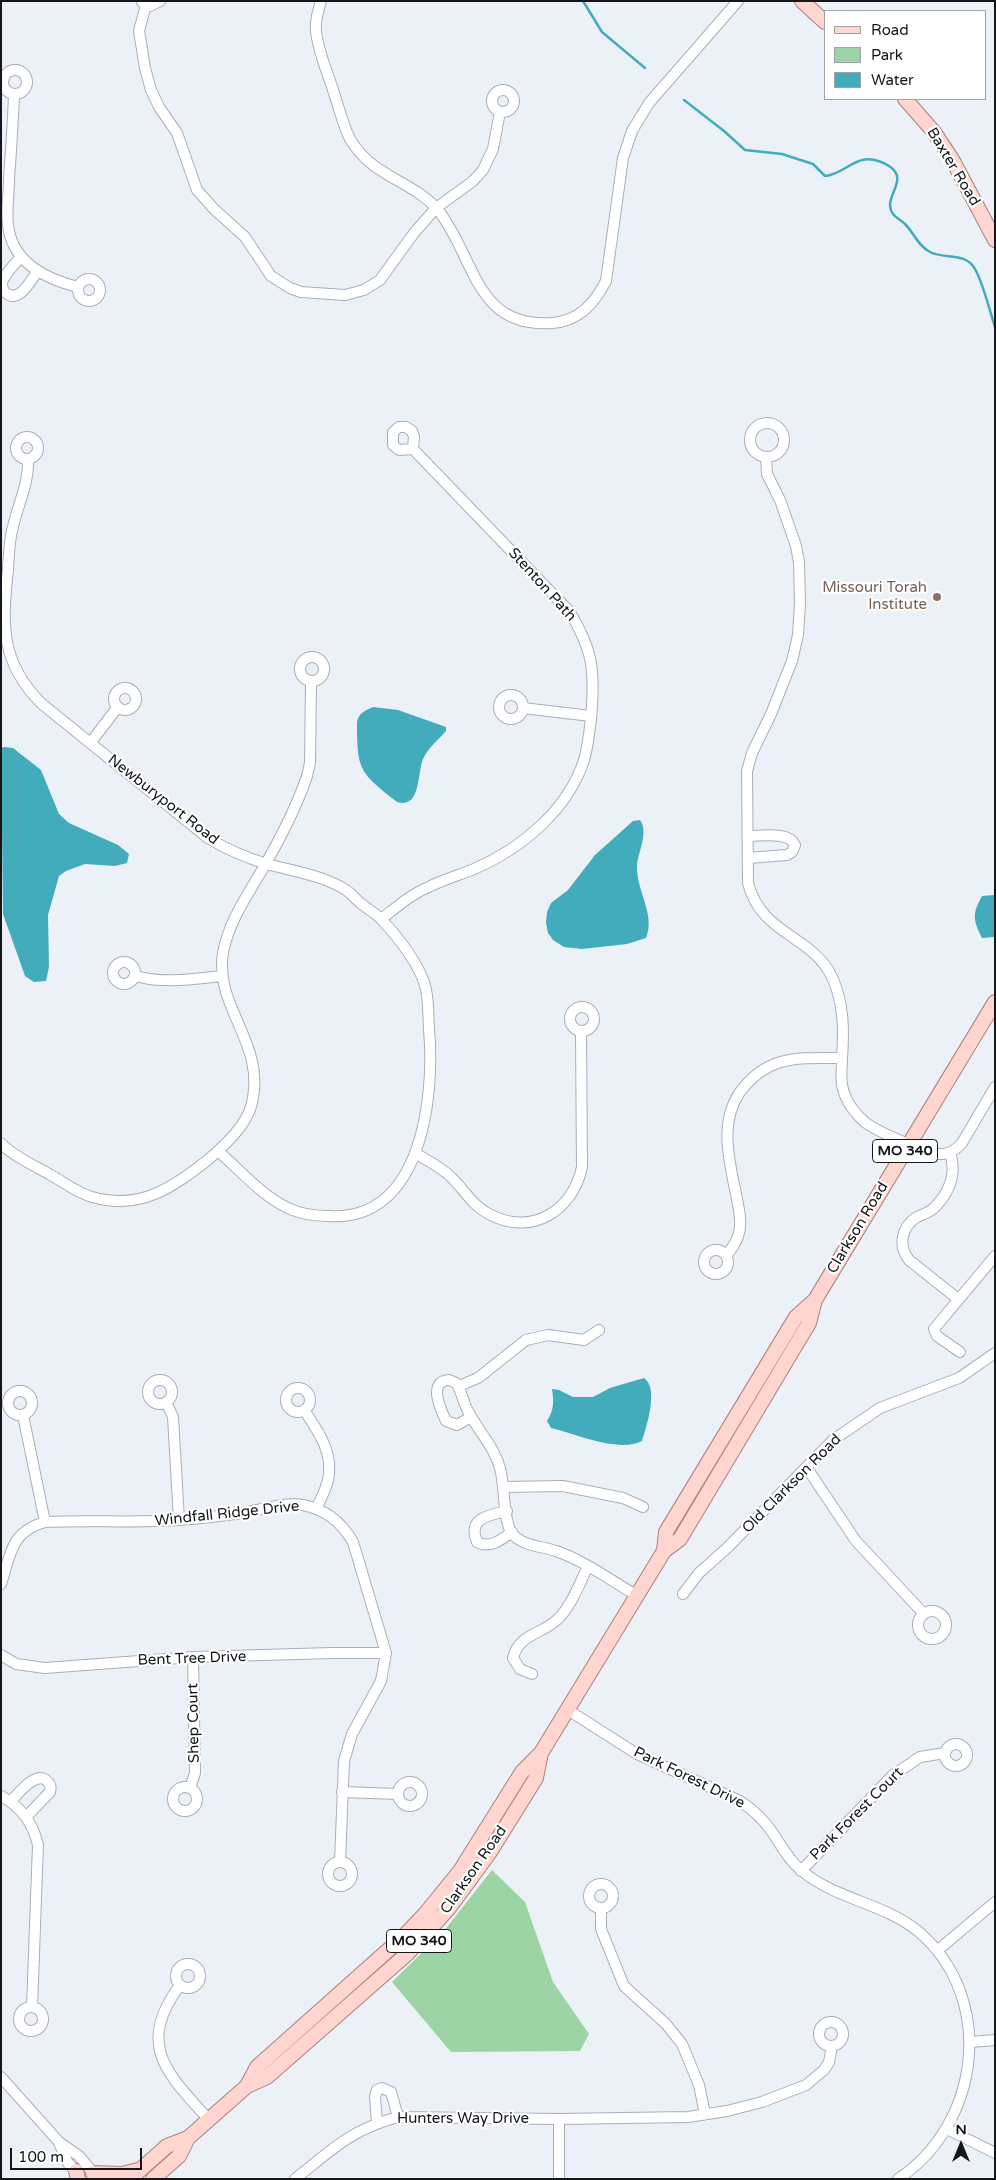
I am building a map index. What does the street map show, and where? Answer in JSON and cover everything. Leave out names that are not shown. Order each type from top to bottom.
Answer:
[{"type":"main road","points":[[802,1],[824,21]]},
{"type":"main road","name":"Baxter Road","points":[[906,100],[934,132],[953,161],[995,240]]},
{"type":"main road","name":"Clarkson Road","points":[[130,2179],[167,2146],[188,2138],[209,2120],[247,2086],[258,2067],[381,1958],[425,1914],[474,1850],[522,1772],[541,1753],[568,1710],[664,1551],[666,1532],[796,1317],[815,1300],[995,1002]]},
{"type":"main road","name":"Clarkson Road","points":[[153,2179],[178,2156],[188,2138]]},
{"type":"main road","points":[[85,2176],[122,2174],[141,2169]]},
{"type":"street","points":[[160,1],[154,6],[144,3],[139,31],[142,56],[159,107],[177,133],[196,190],[245,237],[264,268],[280,282],[301,292],[324,296],[345,296],[373,286],[387,272],[414,233],[436,208],[473,181],[483,170],[493,149],[500,112]]},
{"type":"street","points":[[321,1],[316,25],[318,42],[350,139],[356,148],[373,165],[416,190],[436,208],[450,226],[480,287],[496,308],[520,321],[543,323],[569,320],[583,313],[600,294],[606,281],[623,158],[632,131],[649,104],[738,1]]},
{"type":"street","points":[[14,95],[6,156],[8,226],[11,239],[21,257],[37,272],[78,287]]},
{"type":"street","points":[[21,257],[3,282],[2,288],[7,295],[20,294],[37,272]]},
{"type":"street","name":"Stenton Path","points":[[381,919],[414,894],[505,853],[535,831],[557,808],[575,782],[584,760],[594,680],[584,635],[569,611],[412,449]]},
{"type":"street","points":[[766,458],[767,474],[780,500],[796,546],[799,562],[800,603],[798,635],[792,661],[772,714],[752,753],[747,772],[748,882],[757,907],[777,927],[813,954],[831,976],[843,1018],[842,1088],[846,1100],[866,1123],[909,1144],[935,1154],[950,1152],[962,1143],[995,1086]]},
{"type":"street","name":"Newburyport Road","points":[[28,460],[28,473],[12,529],[4,607],[4,628],[13,663],[20,680],[42,704],[208,838],[266,864],[302,872],[345,890],[381,919],[400,941],[423,978],[427,998],[431,1046],[429,1091],[422,1134],[406,1172],[385,1198],[362,1212],[336,1217],[302,1213],[280,1204],[218,1151]]},
{"type":"street","points":[[2,1146],[92,1197],[112,1200],[137,1199],[165,1191],[218,1151],[248,1116],[255,1085],[253,1057],[225,990],[222,976],[223,954],[228,934],[236,915],[266,864],[307,776],[310,763],[311,681]]},
{"type":"street","points":[[91,742],[117,708]]},
{"type":"street","points":[[523,708],[591,716]]},
{"type":"street","points":[[748,836],[786,836],[792,839],[795,845],[792,852],[787,855],[748,858]]},
{"type":"street","points":[[135,976],[150,980],[166,980],[222,976]]},
{"type":"street","points":[[415,1153],[446,1172],[477,1206],[499,1218],[512,1221],[533,1221],[544,1218],[563,1207],[576,1188],[582,1167],[581,1031]]},
{"type":"street","points":[[726,1256],[735,1244],[740,1232],[740,1216],[727,1131],[732,1106],[747,1083],[768,1066],[792,1058],[842,1058]]},
{"type":"street","points":[[950,1152],[954,1164],[952,1180],[934,1209],[917,1218],[909,1225],[901,1243],[903,1253],[909,1260],[958,1299]]},
{"type":"street","points":[[960,1352],[937,1336],[934,1329],[995,1256]]},
{"type":"street","points":[[459,1386],[478,1378],[526,1340],[548,1335],[584,1340],[599,1330]]},
{"type":"street","name":"Old Clarkson Road","points":[[683,1594],[699,1573],[727,1548],[833,1440],[864,1418],[901,1399],[959,1378],[995,1353]]},
{"type":"street","points":[[471,1417],[457,1425],[446,1421],[437,1394],[437,1388],[445,1380],[453,1381],[459,1386],[462,1399],[471,1417],[493,1450],[500,1466],[507,1520],[512,1532],[519,1539],[530,1544],[554,1551],[588,1566],[636,1596]]},
{"type":"street","points":[[166,1402],[173,1417],[180,1520]]},
{"type":"street","points":[[304,1410],[325,1444],[328,1456],[328,1481],[316,1509]]},
{"type":"street","points":[[23,1415],[46,1522]]},
{"type":"street","points":[[807,1468],[856,1541],[924,1614]]},
{"type":"street","points":[[504,1487],[563,1486],[623,1498],[643,1507]]},
{"type":"street","name":"Windfall Ridge Drive","points":[[1,1584],[10,1554],[19,1536],[33,1526],[46,1522],[130,1523],[180,1520],[246,1512],[281,1505],[300,1505],[332,1516],[347,1531],[353,1542],[386,1653],[381,1681],[352,1734],[344,1761],[340,1862]]},
{"type":"street","points":[[506,1511],[481,1518],[475,1524],[474,1534],[477,1542],[486,1545],[498,1542],[512,1532]]},
{"type":"street","points":[[532,1674],[520,1669],[513,1658],[515,1650],[521,1641],[548,1627],[564,1613],[588,1566]]},
{"type":"street","name":"Bent Tree Drive","points":[[1,1655],[16,1664],[45,1668],[193,1657],[386,1653]]},
{"type":"street","name":"Shep Court","points":[[190,1788],[195,1773],[193,1657]]},
{"type":"street","name":"Park Forest Drive","points":[[568,1710],[637,1754],[740,1801],[755,1811],[801,1871],[820,1884],[841,1894],[888,1911],[901,1919],[947,1960],[960,1989],[971,2042],[966,2086],[958,2108],[947,2129],[919,2162],[898,2179]]},
{"type":"street","name":"Park Forest Court","points":[[801,1871],[892,1776],[920,1757],[945,1753]]},
{"type":"street","points":[[26,1816],[50,1792],[48,1781],[41,1778],[34,1780],[6,1799],[26,1816],[35,1832],[38,1846],[32,2007]]},
{"type":"street","points":[[342,1792],[398,1794]]},
{"type":"street","points":[[938,1950],[995,1902]]},
{"type":"street","points":[[601,1908],[601,1929],[624,1986],[666,2024],[682,2044],[699,2085],[705,2114]]},
{"type":"street","points":[[180,1985],[170,2000],[163,2016],[158,2042],[160,2053],[171,2077],[209,2120]]},
{"type":"street","points":[[971,2042],[995,2040]]},
{"type":"street","name":"Hunters Way Drive","points":[[295,2179],[335,2145],[377,2122],[398,2117],[667,2119],[705,2114],[762,2102],[806,2085],[824,2070],[829,2062],[832,2046]]},
{"type":"street","points":[[1,2077],[59,2142],[79,2156],[85,2176]]},
{"type":"street","points":[[377,2122],[375,2097],[377,2090],[382,2088],[391,2092],[398,2117]]},
{"type":"street","points":[[558,2179],[559,2119]]},
{"type":"street","points":[[947,2129],[995,2153]]},
{"type":"street","points":[[59,2142],[68,2162],[85,2176]]},
{"type":"green space","points":[[492,1870],[525,1902],[553,1982],[589,2034],[580,2051],[451,2052],[392,1982],[444,1931]]},
{"type":"water","points":[[373,707],[398,710],[446,727],[446,731],[425,755],[421,765],[417,789],[410,800],[405,803],[397,802],[375,784],[363,769],[360,760],[357,722],[362,713]]},
{"type":"water","points":[[1,748],[13,748],[41,770],[59,814],[69,823],[118,845],[129,854],[127,863],[115,866],[85,864],[66,871],[59,876],[48,915],[49,967],[46,981],[34,982],[25,976],[3,914]]},
{"type":"water","points":[[640,820],[643,836],[637,866],[639,884],[649,920],[646,938],[627,944],[582,949],[564,947],[553,940],[548,933],[546,923],[547,912],[551,903],[568,890],[595,855],[633,821]]},
{"type":"water","points":[[995,895],[995,937],[982,938],[975,922],[975,912],[982,896]]},
{"type":"water","points":[[644,1378],[651,1390],[651,1407],[642,1441],[633,1444],[610,1444],[551,1428],[547,1421],[553,1406],[552,1389],[559,1390],[573,1397],[593,1397],[610,1388]]},
{"type":"waterway","points":[[583,1],[602,32],[645,68]]},
{"type":"waterway","points":[[684,100],[745,150],[782,154],[813,164],[825,176],[840,171],[861,160],[869,159],[889,166],[895,171],[897,177],[897,183],[890,202],[893,214],[905,224],[919,243],[930,252],[964,259],[973,266],[983,286],[995,327]]},
{"type":"place","name":"Missouri Torah Institute","points":[[937,597]]}]
